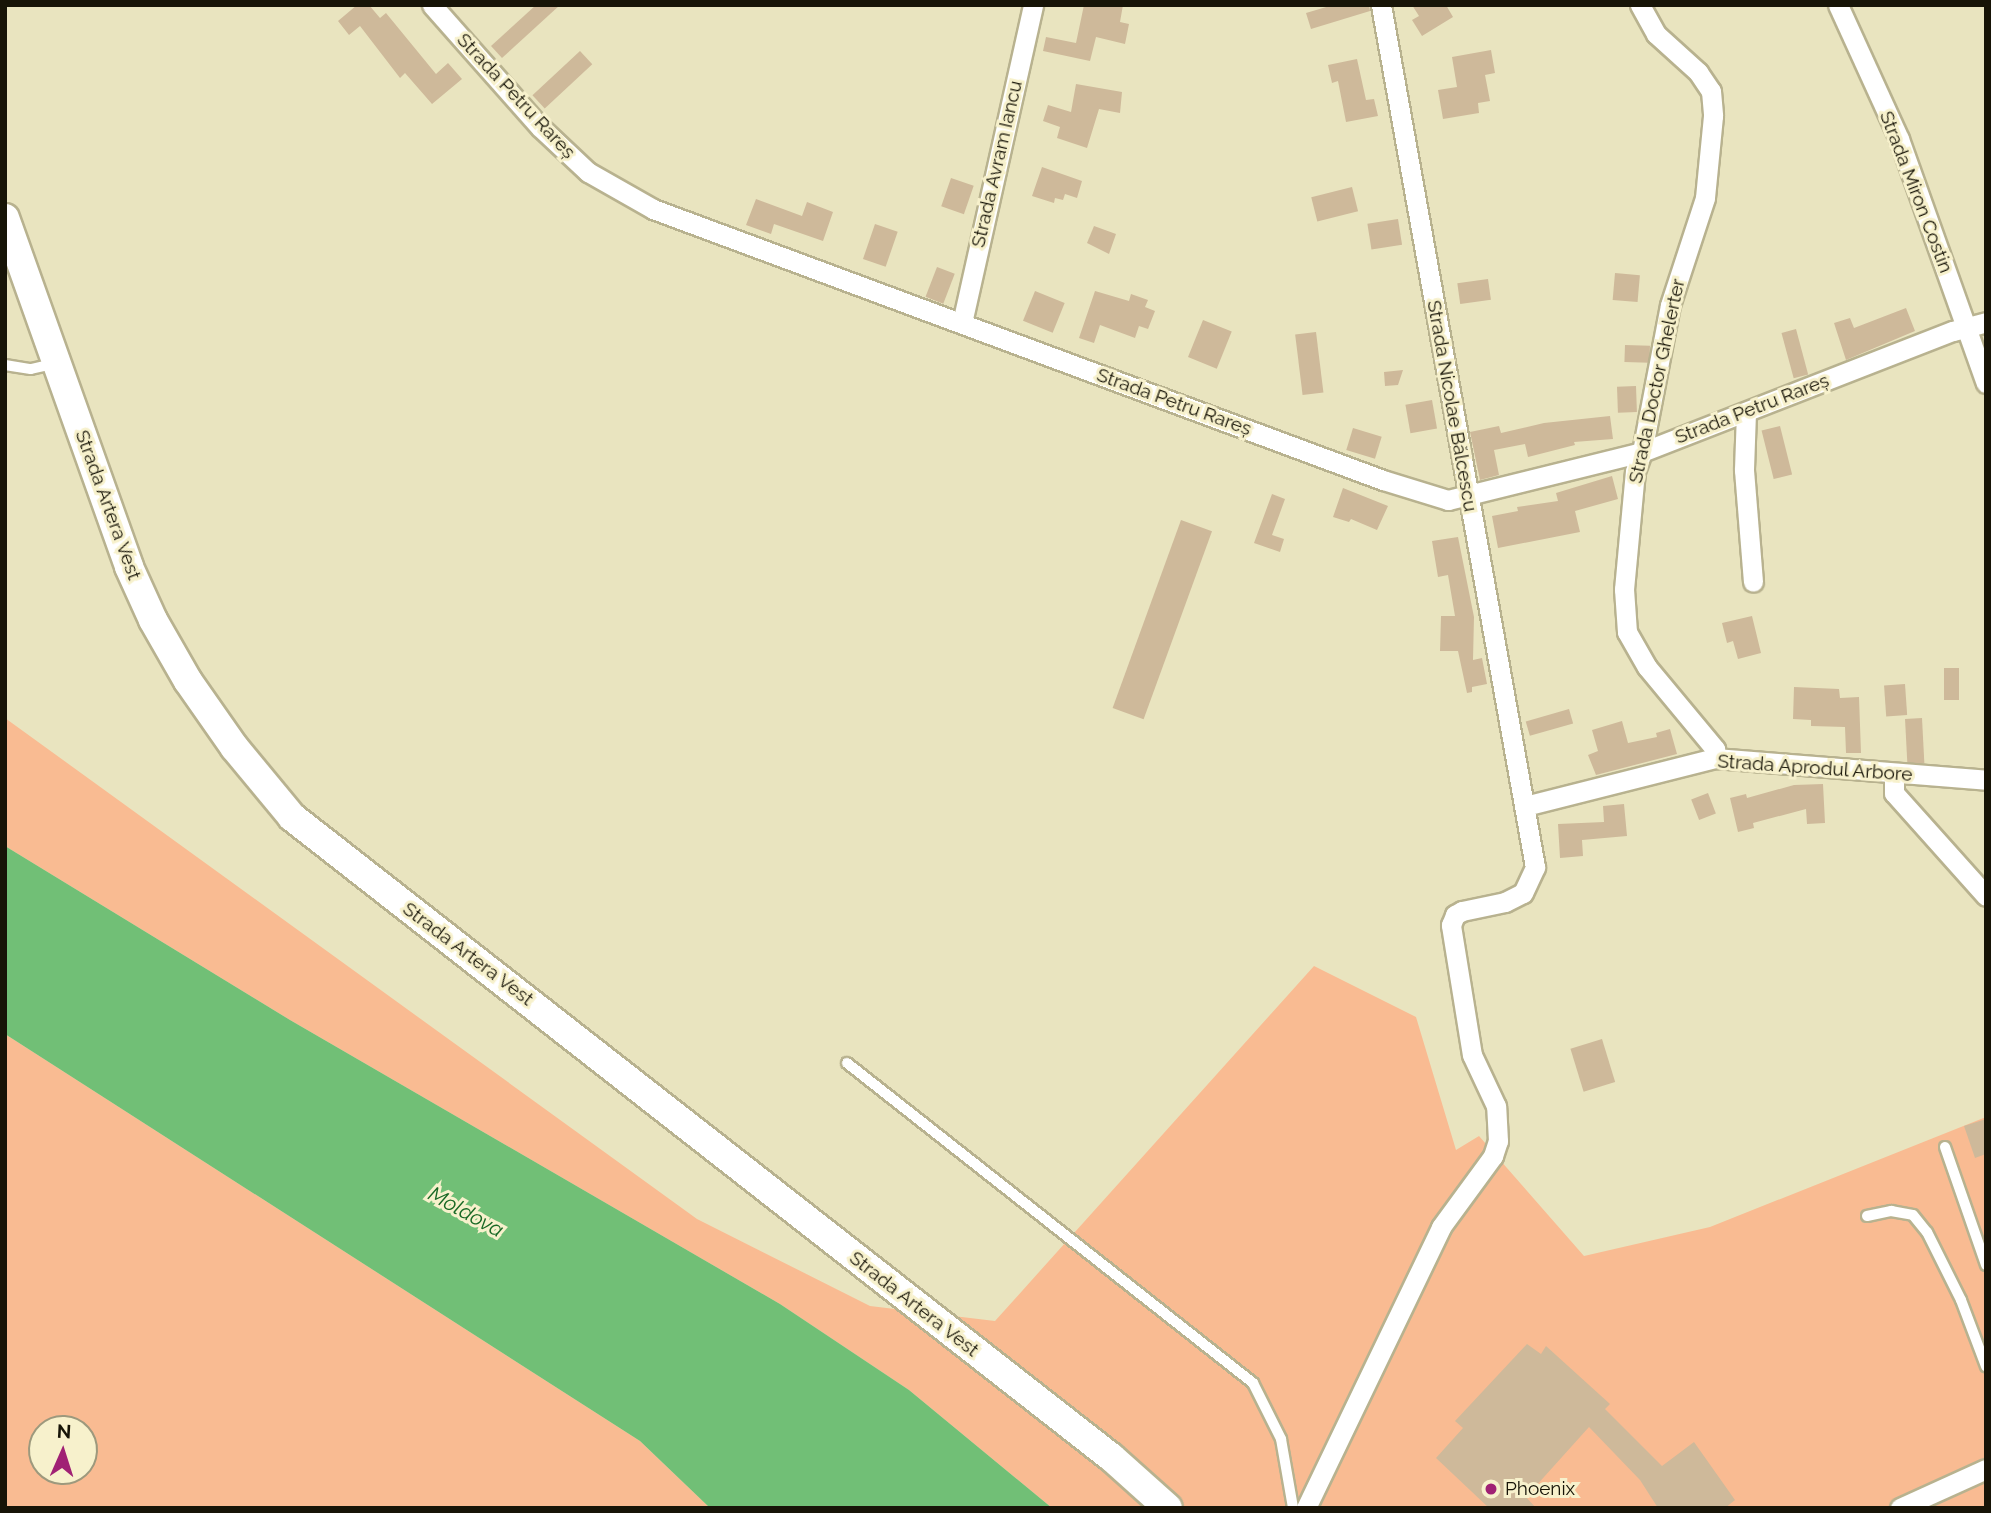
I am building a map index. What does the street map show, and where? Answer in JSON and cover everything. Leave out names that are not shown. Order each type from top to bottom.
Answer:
[{"type":"main road","name":"Strada Artera Vest","points":[[5,218],[129,567],[153,620],[188,681],[235,748],[292,817],[1101,1449],[1168,1508]]},
{"type":"street","name":"Strada Petru Rareș","points":[[432,5],[540,127],[588,173],[653,209],[1383,480],[1448,500],[1642,452],[1976,324]]},
{"type":"street","name":"Strada Avram Iancu","points":[[961,323],[1033,5]]},
{"type":"street","name":"Strada Nicolae Bălcescu","points":[[1306,1508],[1441,1227],[1493,1156],[1498,1140],[1496,1106],[1472,1055],[1451,925],[1455,915],[1462,911],[1505,902],[1523,893],[1535,867],[1381,5]]},
{"type":"street","name":"Strada Doctor Ghelerter","points":[[1640,5],[1657,34],[1698,72],[1711,91],[1713,116],[1704,198],[1670,305],[1642,452],[1635,471],[1625,589],[1627,632],[1647,667],[1715,749],[1716,758]]},
{"type":"street","name":"Strada Miron Costin","points":[[1838,5],[1899,139],[1976,324],[1986,383]]},
{"type":"street","points":[[1746,412],[1744,470],[1753,582]]},
{"type":"street","name":"Strada Aprodul Arbore","points":[[1525,806],[1716,758],[1986,780]]},
{"type":"street","points":[[1894,774],[1894,793],[1986,896]]},
{"type":"street","points":[[1900,1508],[1986,1469]]},
{"type":"lane","points":[[5,365],[32,369],[56,363]]},
{"type":"lane","points":[[847,1063],[1253,1383],[1281,1439],[1293,1508]]},
{"type":"lane","points":[[1945,1147],[1986,1265]]},
{"type":"lane","points":[[1867,1216],[1891,1210],[1913,1215],[1927,1232],[1961,1300],[1986,1366]]},
{"type":"shaded area","points":[[5,718],[697,1219],[870,1306],[995,1321],[1314,966],[1416,1017],[1456,1150],[1479,1136],[1584,1256],[1710,1227],[1986,1117],[1986,1508],[1052,1508],[909,1390],[780,1304],[290,1020],[5,846]]},
{"type":"shaded area","points":[[5,1034],[640,1441],[710,1508],[5,1508]]},
{"type":"water","name":"Moldova","points":[[5,846],[290,1020],[780,1304],[909,1390],[1052,1508],[710,1508],[640,1441],[5,1034]]},
{"type":"building","points":[[357,5],[369,5],[380,18],[386,13],[436,74],[448,63],[462,79],[432,104],[405,73],[400,78],[360,26],[349,35],[338,21]]},
{"type":"building","points":[[536,5],[560,5],[502,58],[491,46]]},
{"type":"building","points":[[1084,5],[1123,5],[1120,22],[1129,24],[1125,44],[1096,37],[1090,61],[1043,51],[1046,37],[1076,43]]},
{"type":"building","points":[[1333,5],[1369,5],[1370,11],[1311,29],[1306,13]]},
{"type":"building","points":[[1412,5],[1446,5],[1453,17],[1422,36],[1412,20],[1419,16]]},
{"type":"building","points":[[1491,50],[1495,73],[1485,75],[1490,101],[1478,103],[1479,113],[1443,119],[1438,90],[1457,87],[1452,57]]},
{"type":"building","points":[[580,51],[592,64],[545,108],[532,95]]},
{"type":"building","points":[[1357,59],[1366,100],[1374,99],[1378,116],[1346,122],[1338,81],[1332,83],[1328,65]]},
{"type":"building","points":[[1076,84],[1122,92],[1120,113],[1099,109],[1087,148],[1057,138],[1060,127],[1043,121],[1048,105],[1071,112]]},
{"type":"building","points":[[1042,167],[1082,181],[1077,198],[1065,194],[1063,200],[1055,198],[1054,203],[1032,196]]},
{"type":"building","points":[[951,178],[974,186],[964,214],[941,206]]},
{"type":"building","points":[[1352,187],[1358,211],[1317,221],[1311,197]]},
{"type":"building","points":[[756,199],[802,216],[807,202],[833,212],[823,241],[774,224],[771,234],[746,225]]},
{"type":"building","points":[[1398,219],[1402,245],[1371,250],[1367,224]]},
{"type":"building","points":[[875,224],[898,232],[886,267],[863,259]]},
{"type":"building","points":[[1094,226],[1116,234],[1109,254],[1087,243]]},
{"type":"building","points":[[937,267],[955,274],[943,304],[926,297]]},
{"type":"building","points":[[1615,273],[1640,275],[1638,302],[1613,300]]},
{"type":"building","points":[[1488,279],[1491,300],[1460,304],[1457,283]]},
{"type":"building","points":[[1035,291],[1065,303],[1053,333],[1023,321]]},
{"type":"building","points":[[1095,291],[1129,301],[1131,294],[1148,300],[1145,307],[1155,311],[1148,329],[1139,326],[1135,338],[1100,325],[1094,343],[1079,338]]},
{"type":"building","points":[[1906,308],[1915,331],[1846,360],[1834,323],[1850,318],[1854,328]]},
{"type":"building","points":[[1203,320],[1232,332],[1217,369],[1188,357]]},
{"type":"building","points":[[1796,329],[1808,374],[1794,378],[1782,333]]},
{"type":"building","points":[[1316,332],[1323,393],[1303,395],[1295,335]]},
{"type":"building","points":[[1625,345],[1650,346],[1649,363],[1624,362]]},
{"type":"building","points":[[1403,370],[1398,385],[1385,386],[1384,372]]},
{"type":"building","points":[[1636,386],[1637,412],[1618,413],[1617,387]]},
{"type":"building","points":[[1432,400],[1437,429],[1410,433],[1405,405]]},
{"type":"building","points":[[1610,416],[1613,439],[1574,442],[1575,445],[1528,457],[1525,444],[1494,450],[1499,475],[1480,480],[1470,432],[1499,426],[1501,433],[1544,423]]},
{"type":"building","points":[[1780,426],[1792,475],[1774,479],[1762,431]]},
{"type":"building","points":[[1353,428],[1382,437],[1375,459],[1346,450]]},
{"type":"building","points":[[1612,476],[1618,499],[1575,511],[1580,532],[1498,548],[1492,516],[1518,511],[1517,507],[1558,501],[1556,493]]},
{"type":"building","points":[[1343,488],[1388,506],[1377,530],[1351,519],[1349,522],[1333,517]]},
{"type":"building","points":[[1272,494],[1285,499],[1272,535],[1284,539],[1280,552],[1254,543]]},
{"type":"building","points":[[1181,520],[1212,531],[1144,719],[1113,708]]},
{"type":"building","points":[[1458,537],[1474,617],[1473,660],[1482,658],[1487,684],[1472,687],[1472,692],[1467,693],[1458,651],[1440,651],[1441,616],[1455,616],[1448,575],[1438,577],[1432,541]]},
{"type":"building","points":[[1752,616],[1761,653],[1738,659],[1733,641],[1727,643],[1722,623]]},
{"type":"building","points":[[1944,668],[1959,668],[1959,700],[1944,700]]},
{"type":"building","points":[[1905,684],[1907,715],[1886,716],[1884,685]]},
{"type":"building","points":[[1794,687],[1839,689],[1840,698],[1859,697],[1861,753],[1846,753],[1845,727],[1811,726],[1811,720],[1793,719]]},
{"type":"building","points":[[1569,709],[1573,723],[1530,736],[1526,721]]},
{"type":"building","points":[[1922,718],[1924,763],[1907,764],[1905,719]]},
{"type":"building","points":[[1622,721],[1628,743],[1657,737],[1656,733],[1670,729],[1677,754],[1596,775],[1588,755],[1598,751],[1592,730]]},
{"type":"building","points":[[1823,784],[1825,823],[1807,824],[1806,809],[1753,823],[1754,828],[1738,832],[1730,798],[1746,794],[1747,798],[1794,785]]},
{"type":"building","points":[[1708,793],[1716,814],[1699,820],[1691,799]]},
{"type":"building","points":[[1624,804],[1627,836],[1582,840],[1583,856],[1560,858],[1558,824],[1604,822],[1603,806]]},
{"type":"building","points":[[1602,1039],[1615,1082],[1584,1092],[1570,1049]]},
{"type":"building","points":[[1986,1119],[1986,1154],[1975,1158],[1964,1126]]},
{"type":"building","points":[[1527,1344],[1541,1354],[1546,1346],[1610,1404],[1605,1409],[1662,1466],[1694,1442],[1735,1500],[1725,1508],[1658,1508],[1640,1480],[1589,1427],[1526,1497],[1536,1508],[1489,1508],[1436,1458],[1463,1428],[1455,1421]]},
{"type":"place","name":"Phoenix","points":[[1491,1489]]}]
